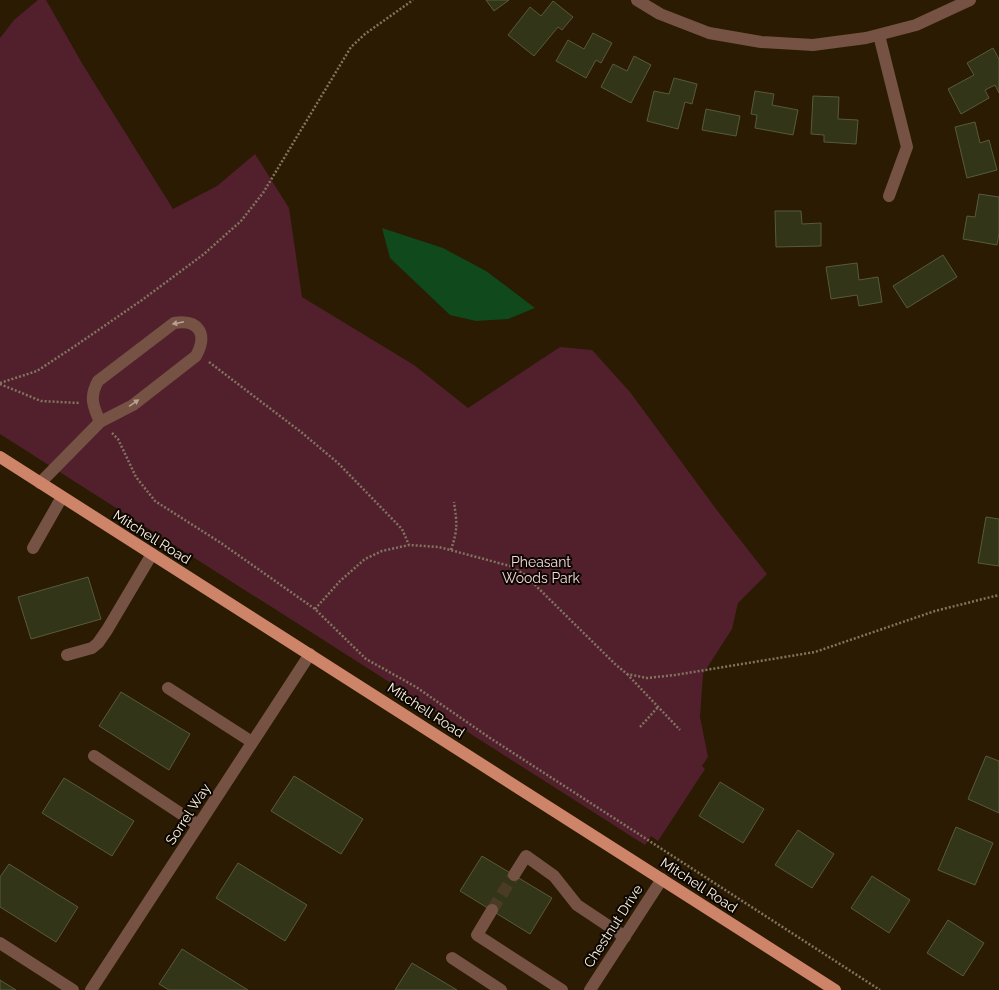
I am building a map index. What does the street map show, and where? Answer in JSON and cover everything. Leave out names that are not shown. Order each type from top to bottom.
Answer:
[{"type":"main road","name":"Mitchell Road","points":[[0,457],[662,879],[828,988]]},
{"type":"street","points":[[636,0],[660,14],[709,33],[761,42],[813,45],[866,38],[916,25],[970,0]]},
{"type":"street","points":[[879,35],[907,147],[889,196]]},
{"type":"street","points":[[40,483],[100,422],[132,405],[196,356],[201,346],[202,338],[200,330],[194,324],[184,321],[174,323],[98,381],[92,391],[94,408],[100,422]]},
{"type":"street","points":[[33,548],[62,497]]},
{"type":"street","points":[[67,655],[92,648],[98,643],[152,554]]},
{"type":"street","name":"Sorrel Way","points":[[91,990],[310,654]]},
{"type":"street","points":[[168,688],[252,742]]},
{"type":"street","points":[[94,756],[198,825]]},
{"type":"street","points":[[514,875],[526,856],[554,876],[577,905],[625,937]]},
{"type":"street","name":"Chestnut Drive","points":[[590,990],[662,879]]},
{"type":"street","points":[[492,910],[477,935],[562,990]]},
{"type":"street","points":[[0,943],[73,990]]},
{"type":"street","points":[[452,958],[501,990]]},
{"type":"path","points":[[0,383],[37,371],[78,344],[142,300],[198,258],[241,221],[263,193],[351,46],[365,34],[413,0]]},
{"type":"path","points":[[196,356],[213,364],[338,463],[402,529],[409,545]]},
{"type":"path","points":[[0,383],[41,401],[79,403],[118,439],[136,477],[155,501],[221,543],[315,609],[366,659],[416,687],[490,738],[880,990]]},
{"type":"path","points":[[451,550],[456,534],[457,524],[454,502]]},
{"type":"path","points":[[315,609],[340,581],[365,558],[382,551],[409,545],[439,547],[510,566],[524,574],[627,674],[680,730]]},
{"type":"path","points":[[627,674],[647,678],[661,677],[815,652],[935,611],[999,594]]},
{"type":"path","points":[[640,727],[658,707]]},
{"type":"green space","name":"Pheasant Woods Park","points":[[38,0],[46,0],[83,65],[173,209],[217,186],[255,154],[289,208],[302,297],[414,365],[468,408],[560,347],[592,350],[630,392],[716,509],[767,574],[738,603],[732,629],[703,674],[700,717],[708,757],[702,766],[705,769],[658,841],[651,836],[645,845],[0,434],[0,38],[14,20]]},
{"type":"shaded area","points":[[382,228],[443,248],[486,271],[535,308],[508,319],[476,321],[450,315],[390,258]]},
{"type":"building","points":[[486,0],[509,0],[494,11]]},
{"type":"building","points":[[553,1],[573,17],[562,30],[558,27],[534,56],[508,35],[530,7],[541,16]]},
{"type":"building","points":[[593,33],[612,43],[601,63],[596,60],[586,78],[556,61],[568,40],[584,49]]},
{"type":"building","points":[[993,48],[999,59],[999,93],[995,85],[985,90],[989,98],[961,114],[948,89],[974,75],[967,63]]},
{"type":"building","points":[[634,56],[651,65],[631,103],[601,87],[613,64],[627,71]]},
{"type":"building","points":[[674,78],[697,84],[692,104],[685,102],[678,129],[647,121],[654,91],[669,94]]},
{"type":"building","points":[[755,91],[774,94],[772,105],[798,110],[793,135],[755,128],[757,115],[751,114]]},
{"type":"building","points":[[813,96],[839,97],[838,119],[858,120],[856,144],[824,142],[824,135],[811,134]]},
{"type":"building","points":[[706,109],[740,116],[736,136],[702,130]]},
{"type":"building","points":[[975,122],[980,143],[989,140],[997,170],[967,178],[955,127]]},
{"type":"building","points":[[979,194],[999,197],[999,233],[997,245],[963,239],[967,216],[975,217]]},
{"type":"building","points":[[775,211],[801,211],[802,224],[821,223],[821,246],[776,247]]},
{"type":"building","points":[[943,255],[957,277],[907,308],[893,286]]},
{"type":"building","points":[[857,263],[859,280],[878,277],[882,302],[859,306],[857,295],[831,299],[826,267]]},
{"type":"building","points":[[986,517],[999,519],[999,566],[978,563]]},
{"type":"building","points":[[88,577],[101,619],[31,639],[18,597]]},
{"type":"building","points":[[121,692],[190,734],[169,770],[99,726]]},
{"type":"building","points":[[986,756],[999,761],[999,813],[968,799]]},
{"type":"building","points":[[294,776],[363,819],[341,854],[271,811]]},
{"type":"building","points":[[64,778],[134,821],[112,856],[42,813]]},
{"type":"building","points":[[720,782],[764,809],[743,843],[699,816]]},
{"type":"building","points":[[956,827],[993,843],[975,885],[938,870]]},
{"type":"building","points":[[798,830],[834,854],[812,888],[775,865]]},
{"type":"building","points":[[482,856],[552,898],[530,934],[460,891]]},
{"type":"building","points":[[238,863],[307,905],[285,941],[216,898]]},
{"type":"building","points":[[9,864],[78,907],[56,942],[0,907],[0,877]]},
{"type":"building","points":[[872,876],[910,900],[889,933],[851,908]]},
{"type":"building","points":[[948,920],[984,943],[963,976],[927,953]]},
{"type":"building","points":[[182,949],[248,990],[169,990],[159,984]]},
{"type":"building","points":[[412,963],[457,990],[395,990]]},
{"type":"building","points":[[0,980],[16,990],[0,990]]},
{"type":"tunnel","points":[[492,910],[514,875]]}]
